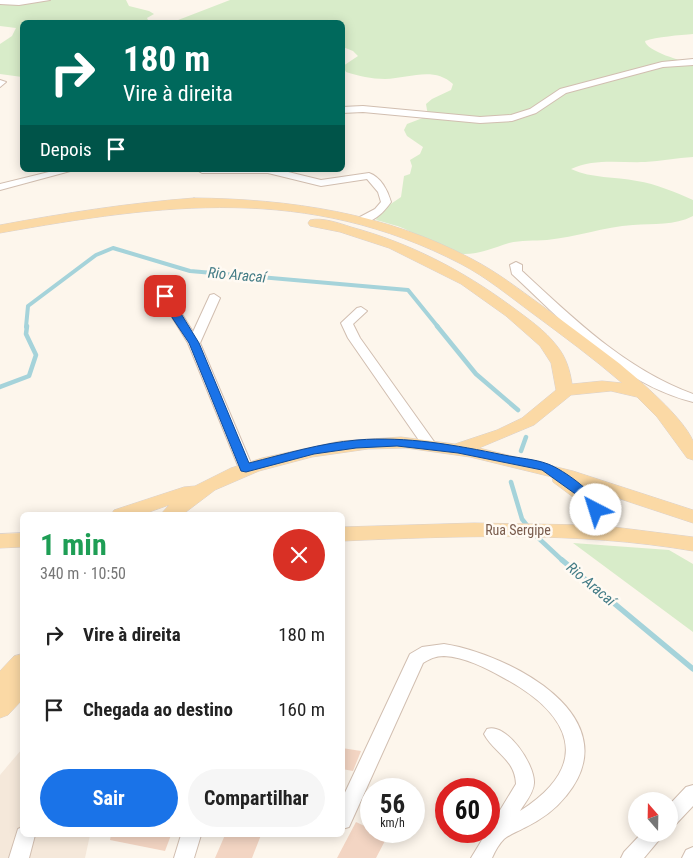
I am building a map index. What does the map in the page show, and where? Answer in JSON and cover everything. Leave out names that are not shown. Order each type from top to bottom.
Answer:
[{"type":"main road","points":[[0,229],[116,209],[183,203],[251,204],[329,213],[362,220],[411,236],[466,261],[504,285],[572,334],[643,394],[664,414],[693,454]]},
{"type":"main road","points":[[0,241],[117,220],[173,214],[247,214],[330,225],[412,252],[442,265],[475,285],[526,325],[554,353],[561,369],[565,391]]},
{"type":"main road","points":[[458,449],[522,427],[550,407],[565,391],[583,387],[603,386],[643,394]]},
{"type":"main road","points":[[130,512],[208,485],[246,468],[314,451],[356,444],[397,442],[458,449],[546,468],[693,517]]},
{"type":"main road","points":[[546,468],[594,503],[598,521],[596,532]]},
{"type":"main road","points":[[173,512],[183,502],[208,485]]},
{"type":"main road","name":"Rua Sergipe","points":[[345,534],[510,528],[596,532],[662,538],[693,544]]},
{"type":"main road","points":[[662,538],[693,539]]},
{"type":"main road","points":[[662,538],[693,549]]},
{"type":"main road","points":[[0,541],[20,540]]},
{"type":"main road","points":[[0,685],[20,664]]},
{"type":"main road","points":[[0,709],[20,688]]},
{"type":"street","points":[[0,2],[46,0]]},
{"type":"street","points":[[345,110],[363,109],[480,120],[504,119],[533,111],[563,91],[608,81],[668,64],[693,62]]},
{"type":"street","points":[[0,187],[61,172]]},
{"type":"street","points":[[277,172],[320,182],[369,176],[383,191],[386,202],[379,211],[362,220]]},
{"type":"street","points":[[516,265],[516,272],[636,374],[663,388],[693,398]]},
{"type":"street","points":[[165,296],[194,343],[246,468]]},
{"type":"street","points":[[194,343],[214,298]]},
{"type":"street","points":[[361,311],[347,323],[354,338],[430,446]]},
{"type":"street","points":[[178,319],[205,318]]},
{"type":"street","points":[[345,814],[416,658],[431,649],[443,649],[461,652],[499,668],[543,695],[566,721],[573,733],[574,763],[562,789],[548,803],[500,831]]},
{"type":"street","points":[[493,734],[513,753],[526,776],[525,785],[500,828]]},
{"type":"street","points":[[678,809],[693,793]]},
{"type":"street","points":[[19,858],[24,837]]},
{"type":"street","points":[[184,858],[190,837]]},
{"type":"street","points":[[631,858],[646,842]]},
{"type":"street","points":[[481,858],[491,843]]},
{"type":"shaded area","points":[[20,751],[20,837],[90,837],[85,858],[0,858],[0,775]]},
{"type":"green space","points":[[0,0],[126,0],[129,6],[154,14],[147,18],[148,20],[20,20],[20,77],[0,74],[0,44],[12,36],[16,28],[0,26]]},
{"type":"green space","points":[[230,0],[693,0],[693,34],[662,37],[645,41],[647,45],[658,52],[681,61],[693,63],[693,157],[645,162],[598,162],[571,169],[595,176],[644,182],[672,191],[693,200],[693,216],[671,223],[622,226],[558,239],[514,242],[485,251],[467,254],[446,251],[405,229],[376,220],[379,212],[401,197],[404,176],[410,174],[412,166],[410,160],[420,154],[423,147],[407,136],[404,130],[407,124],[428,116],[426,104],[451,90],[453,84],[438,75],[421,74],[380,79],[346,72],[345,65],[358,56],[353,51],[345,48],[345,20],[178,20]]},
{"type":"green space","points":[[573,543],[669,550],[693,564],[693,632]]},
{"type":"building","points":[[345,748],[361,751],[353,771],[345,770]]},
{"type":"building","points":[[356,822],[360,824],[360,843],[384,843],[376,858],[337,858]]},
{"type":"building","points":[[111,837],[170,837],[165,851],[110,840]]},
{"type":"building","points":[[224,837],[260,837],[252,858],[215,858]]},
{"type":"waterway","name":"Rio Aracaí","points":[[26,327],[28,306],[96,255],[113,248],[190,271],[408,290],[438,327]]},
{"type":"waterway","name":"Rio Aracaí","points":[[0,387],[29,376],[36,355],[26,334],[27,326]]},
{"type":"waterway","name":"Rio Aracaí","points":[[437,326],[476,374],[518,410]]},
{"type":"waterway","name":"Rio Aracaí","points":[[521,451],[526,437]]},
{"type":"waterway","name":"Rio Aracaí","points":[[511,482],[522,519],[529,528]]},
{"type":"waterway","name":"Rio Aracaí","points":[[534,534],[563,561]]},
{"type":"waterway","name":"Rio Aracaí","points":[[562,560],[693,669]]},
{"type":"route","points":[[165,296],[194,343],[246,468],[314,451],[356,444],[397,442],[458,449],[546,468],[586,495],[594,503],[596,510]]}]
